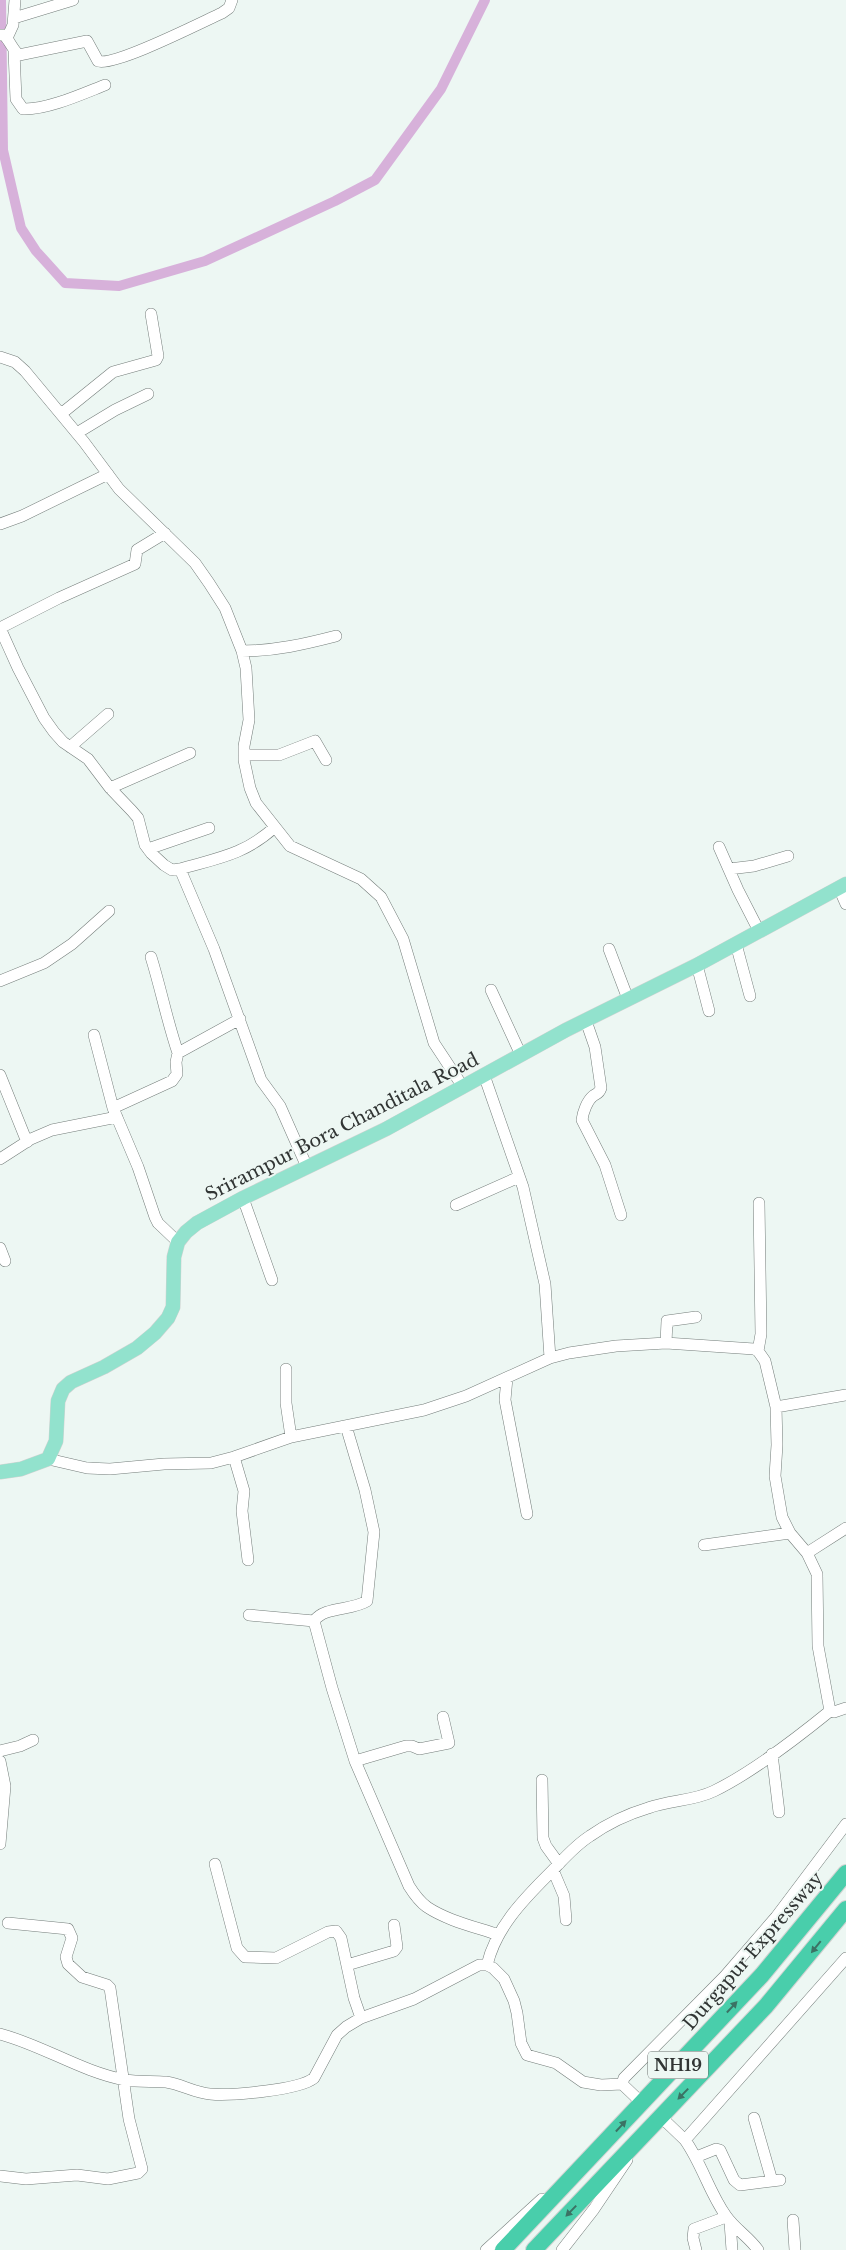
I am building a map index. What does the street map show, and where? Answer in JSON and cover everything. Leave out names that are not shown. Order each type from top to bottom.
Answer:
[{"type":"highway","name":"Durgapur Expressway","points":[[503,2250],[762,1975],[846,1873]]},
{"type":"highway","name":"NH19","points":[[534,2250],[766,2006],[846,1909]]},
{"type":"main road","name":"Srirampur Bora Chanditala Road","points":[[178,1242],[197,1223],[243,1198],[386,1129],[520,1055],[697,965],[842,886]]},
{"type":"main road","points":[[0,1472],[22,1469],[48,1459],[56,1441],[58,1401],[63,1389],[71,1382],[104,1367],[137,1348],[155,1333],[168,1318],[173,1307],[174,1257],[178,1242]]},
{"type":"street","points":[[15,0],[14,18],[4,36],[19,56],[84,41],[90,44],[98,61],[106,62],[143,48],[222,13],[229,8],[232,0]]},
{"type":"street","points":[[14,18],[73,0]]},
{"type":"street","points":[[14,50],[16,99],[23,109],[30,110],[105,85]]},
{"type":"street","points":[[61,414],[113,372],[156,360],[158,356],[151,314]]},
{"type":"street","points":[[0,357],[15,362],[25,371],[77,433],[119,489],[195,564],[225,608],[242,651],[246,668],[249,720],[244,755],[246,774],[256,803],[290,846],[361,879],[382,897],[403,939],[434,1043],[463,1086]]},
{"type":"street","points":[[77,433],[114,410],[148,394]]},
{"type":"street","points":[[0,524],[22,516],[108,474]]},
{"type":"street","points":[[165,533],[137,550],[135,564],[59,598],[0,628],[44,718],[54,732],[70,747],[88,759],[110,788],[138,818],[148,850],[164,866],[172,870],[180,870],[246,849],[274,827]]},
{"type":"street","points":[[242,651],[289,648],[336,636]]},
{"type":"street","points":[[70,747],[108,714]]},
{"type":"street","points":[[244,755],[279,755],[315,741],[326,760]]},
{"type":"street","points":[[110,788],[190,753]]},
{"type":"street","points":[[148,850],[209,828]]},
{"type":"street","points":[[720,847],[759,931]]},
{"type":"street","points":[[729,869],[754,866],[788,856]]},
{"type":"street","points":[[180,870],[214,948],[261,1080],[280,1106],[307,1167]]},
{"type":"street","points":[[842,886],[846,904]]},
{"type":"street","points":[[0,981],[44,963],[72,944],[109,911]]},
{"type":"street","points":[[736,944],[750,996]]},
{"type":"street","points":[[609,949],[628,999]]},
{"type":"street","points":[[0,1160],[28,1142],[52,1130],[115,1112],[175,1078],[177,1074],[176,1062],[178,1053],[166,1020],[161,989],[151,957]]},
{"type":"street","points":[[697,965],[709,1011]]},
{"type":"street","points":[[491,990],[520,1055]]},
{"type":"street","points":[[178,1053],[240,1019]]},
{"type":"street","points":[[586,1020],[595,1047],[601,1088],[600,1092],[588,1102],[582,1120],[605,1165],[621,1215]]},
{"type":"street","points":[[94,1036],[115,1112],[138,1167],[155,1217],[158,1223],[178,1242]]},
{"type":"street","points":[[0,1075],[28,1142]]},
{"type":"street","points":[[484,1075],[519,1177],[545,1284],[550,1358]]},
{"type":"street","points":[[456,1205],[519,1177]]},
{"type":"street","points":[[243,1198],[272,1280]]},
{"type":"street","points":[[758,1351],[761,1334],[760,1204]]},
{"type":"street","points":[[0,1248],[5,1261]]},
{"type":"street","points":[[666,1343],[667,1321],[696,1317]]},
{"type":"street","points":[[48,1459],[88,1468],[199,1464],[234,1457],[291,1437],[424,1410],[466,1396],[550,1358],[602,1348],[666,1343],[748,1347],[758,1351],[765,1360],[776,1407],[778,1437],[776,1486],[782,1517],[790,1534],[807,1553],[817,1574],[818,1646],[830,1711]]},
{"type":"street","points":[[286,1370],[286,1404],[291,1437]]},
{"type":"street","points":[[507,1378],[505,1400],[512,1425],[527,1514]]},
{"type":"street","points":[[776,1407],[846,1395]]},
{"type":"street","points":[[314,1621],[318,1616],[329,1612],[361,1605],[368,1598],[368,1573],[373,1552],[374,1532],[361,1475],[346,1426]]},
{"type":"street","points":[[234,1457],[244,1492],[242,1511],[248,1560]]},
{"type":"street","points":[[807,1553],[846,1528]]},
{"type":"street","points":[[704,1545],[790,1534]]},
{"type":"street","points":[[249,1615],[314,1621]]},
{"type":"street","points":[[314,1621],[332,1688],[355,1761],[409,1886],[427,1907],[499,1935]]},
{"type":"street","points":[[487,1965],[499,1935],[516,1908],[579,1844],[604,1827],[648,1808],[700,1797],[714,1792],[772,1754],[830,1711],[834,1712],[846,1708]]},
{"type":"street","points":[[355,1761],[406,1746],[419,1749],[449,1743],[443,1717]]},
{"type":"street","points":[[0,1751],[34,1740]]},
{"type":"street","points":[[772,1754],[779,1812]]},
{"type":"street","points":[[0,1761],[5,1786],[0,1844]]},
{"type":"street","points":[[542,1780],[543,1838],[556,1867],[564,1896],[566,1920]]},
{"type":"street","points":[[622,2084],[624,2078],[708,1995],[776,1917],[846,1824]]},
{"type":"street","points":[[215,1864],[238,1948],[242,1955],[249,1958],[276,1958],[332,1930],[340,1934],[354,1998],[361,2018]]},
{"type":"street","points":[[0,2176],[26,2179],[77,2175],[108,2178],[141,2172],[142,2167],[130,2119],[112,1992],[109,1986],[82,1976],[68,1964],[66,1957],[72,1938],[70,1931],[8,1923]]},
{"type":"street","points":[[347,1964],[390,1954],[394,1951],[397,1947],[394,1925]]},
{"type":"street","points":[[685,2140],[846,1958]]},
{"type":"street","points":[[0,2034],[25,2042],[77,2064],[125,2080],[169,2083],[210,2094],[298,2086],[314,2078],[337,2035],[346,2027],[361,2018],[414,1999],[471,1968],[487,1965],[504,1979],[514,2001],[518,2013],[520,2042],[527,2055],[556,2063],[583,2082],[601,2085],[622,2084],[642,2103]]},
{"type":"street","points":[[660,2117],[685,2140],[696,2157],[711,2190],[728,2219],[751,2240],[758,2250]]},
{"type":"street","points":[[696,2157],[719,2149],[737,2184],[776,2180],[754,2118]]},
{"type":"street","points":[[562,2250],[594,2209],[643,2136]]},
{"type":"street","points":[[486,2250],[512,2224],[596,2153]]},
{"type":"street","points":[[696,2250],[693,2238],[694,2229],[728,2219]]},
{"type":"street","points":[[728,2219],[732,2250]]},
{"type":"street","points":[[793,2220],[795,2250]]},
{"type":"waterway","points":[[1,0],[3,150],[21,228],[36,251],[65,283],[119,286],[205,261],[335,201],[375,180],[441,89],[485,0]]}]
